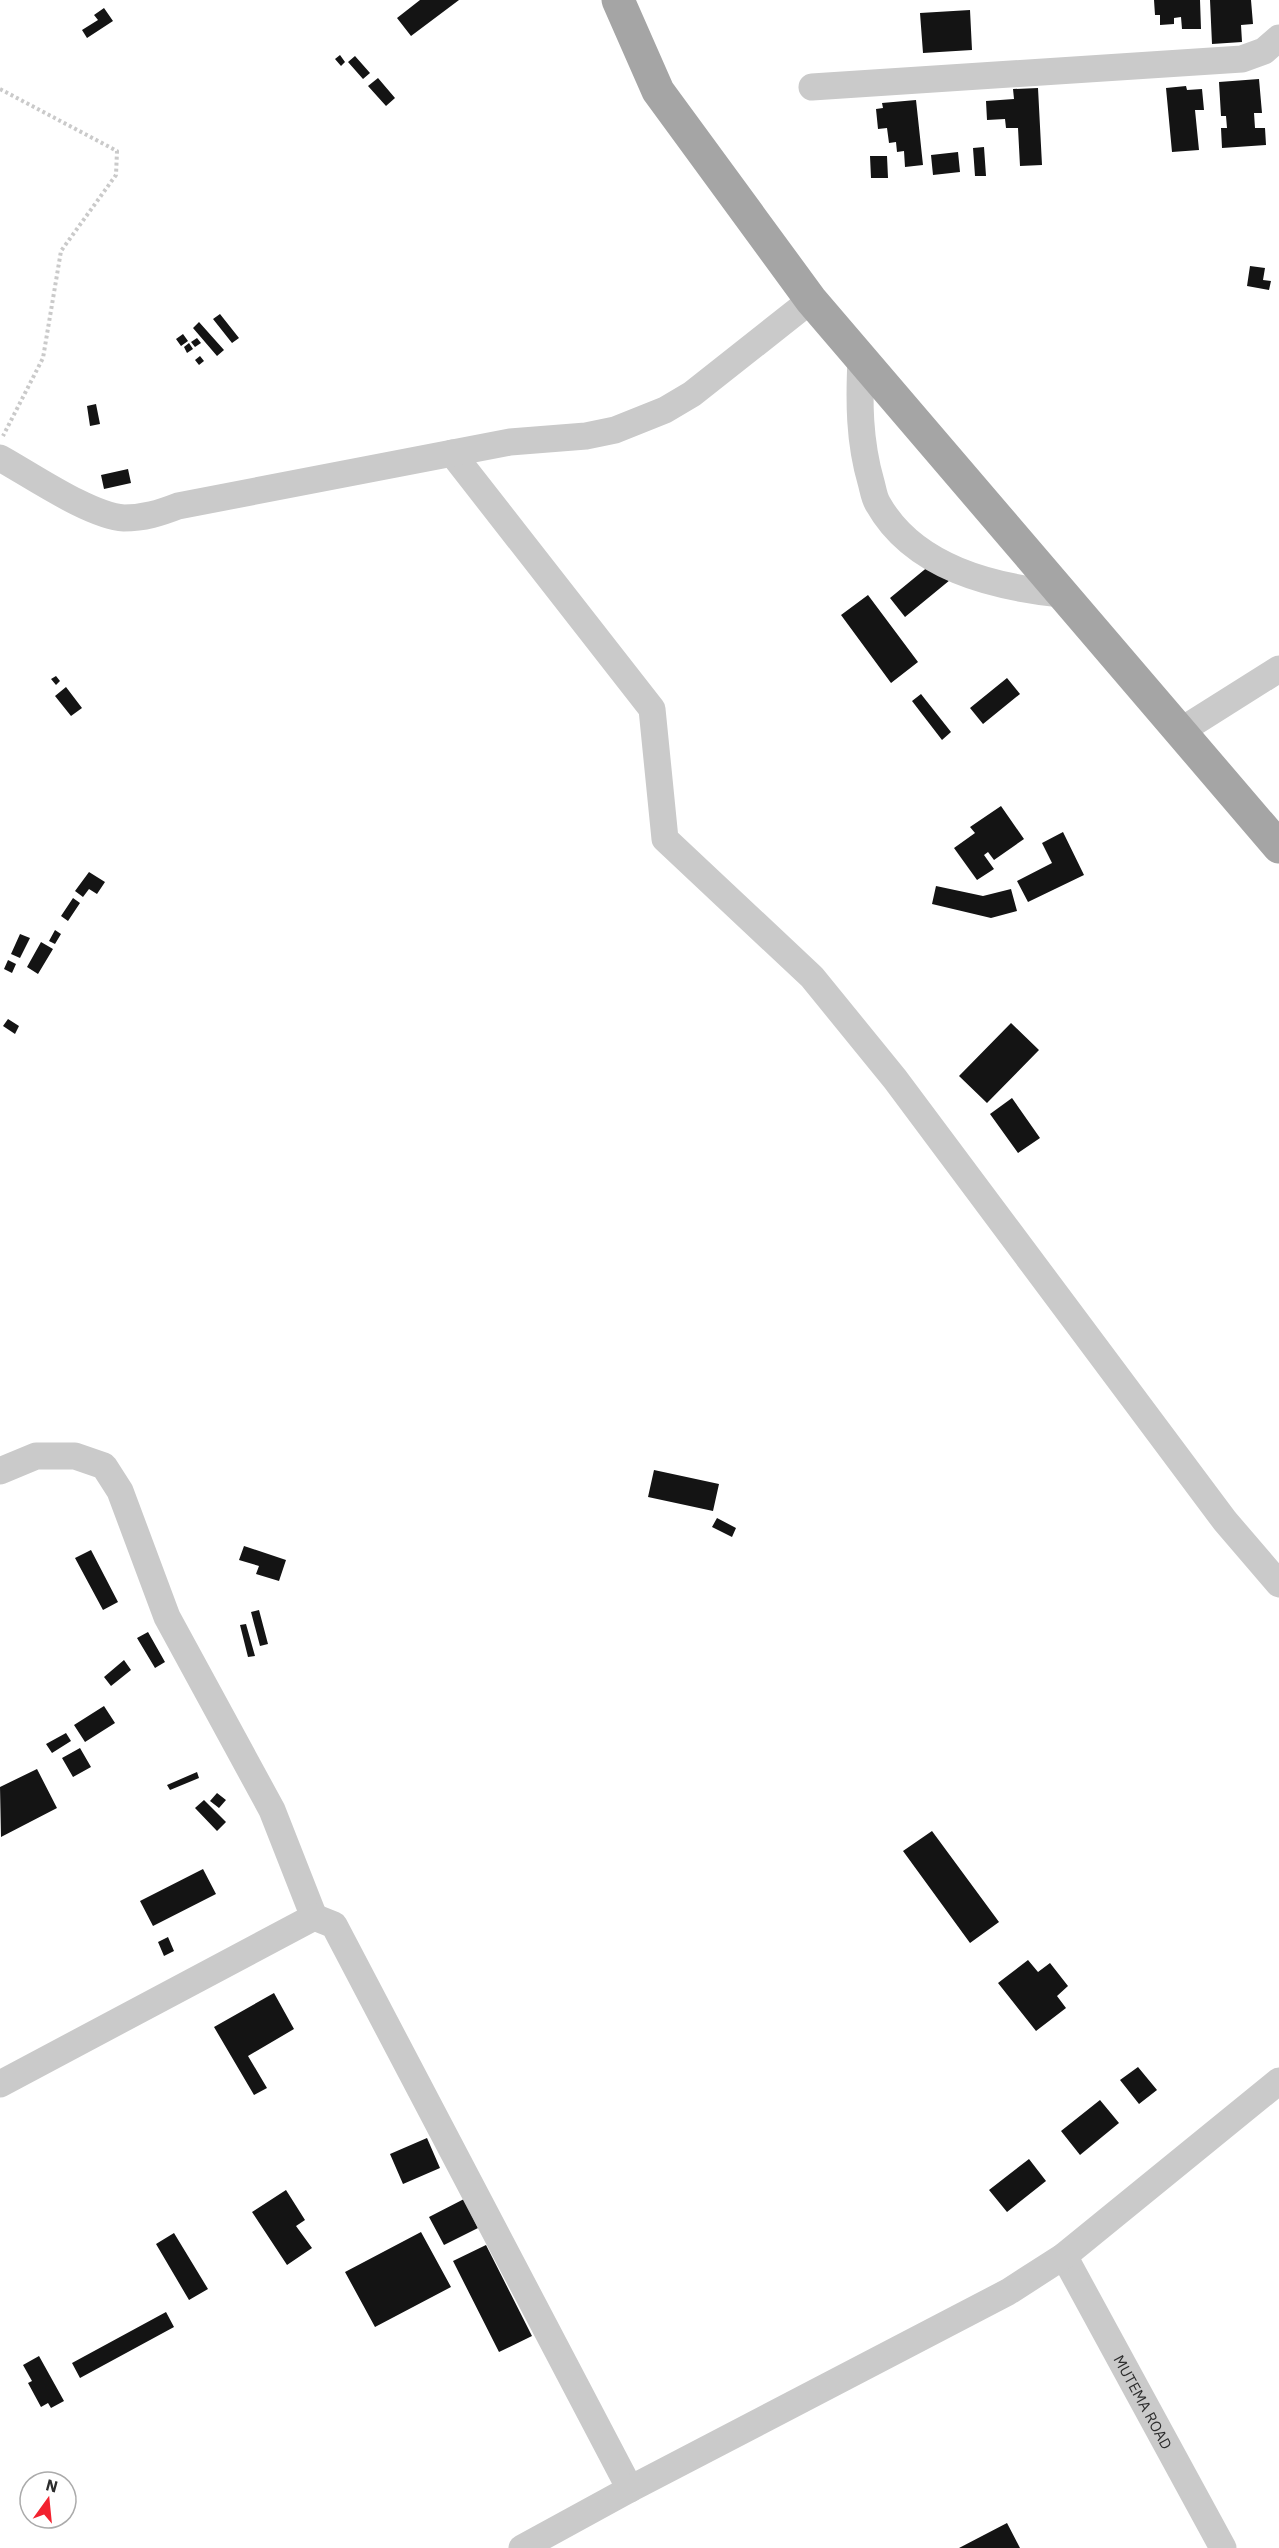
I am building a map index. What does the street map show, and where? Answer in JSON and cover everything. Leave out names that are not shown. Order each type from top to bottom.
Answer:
[{"type":"main road","points":[[618,0],[658,91],[811,300],[1279,847]]},
{"type":"street","points":[[812,87],[1242,59],[1264,51],[1279,38]]},
{"type":"street","points":[[0,458],[103,514],[122,518],[143,517],[178,506],[510,442],[586,436],[640,422],[692,394],[811,300]]},
{"type":"street","points":[[861,359],[859,412],[863,457],[876,502],[892,526],[912,544],[948,568],[975,577],[1061,594]]},
{"type":"street","points":[[452,453],[652,709],[665,838],[812,977],[895,1079],[1225,1521],[1279,1584]]},
{"type":"street","points":[[1179,732],[1279,669]]},
{"type":"street","points":[[0,1471],[36,1456],[75,1456],[104,1466],[120,1491],[167,1617],[272,1810],[314,1917],[334,1925],[630,2489]]},
{"type":"street","points":[[0,2084],[314,1917]]},
{"type":"street","points":[[522,2548],[630,2489],[1008,2292],[1065,2256],[1279,2081]]},
{"type":"street","name":"MUTEMA ROAD","points":[[1065,2256],[1223,2548]]},
{"type":"path","points":[[0,89],[117,151],[116,175],[61,251],[43,358],[0,441]]},
{"type":"building","points":[[420,0],[459,0],[411,36],[397,18]]},
{"type":"building","points":[[1154,0],[1200,0],[1201,29],[1182,29],[1181,17],[1174,18],[1174,24],[1160,25],[1160,15],[1155,15]]},
{"type":"building","points":[[1210,0],[1251,0],[1253,24],[1241,25],[1242,42],[1212,44]]},
{"type":"building","points":[[104,8],[113,21],[87,38],[82,30],[98,20],[94,15]]},
{"type":"building","points":[[970,10],[972,50],[923,53],[920,13]]},
{"type":"building","points":[[340,55],[345,62],[341,66],[335,59]]},
{"type":"building","points":[[355,56],[370,73],[363,79],[348,62]]},
{"type":"building","points":[[378,78],[395,98],[386,106],[368,86]]},
{"type":"building","points":[[1259,79],[1262,113],[1254,113],[1255,128],[1265,128],[1266,145],[1222,148],[1221,128],[1227,128],[1226,116],[1221,116],[1219,82]]},
{"type":"building","points":[[1186,86],[1187,90],[1202,89],[1204,110],[1195,110],[1199,150],[1172,152],[1166,88]]},
{"type":"building","points":[[1038,88],[1042,165],[1020,166],[1018,128],[1006,128],[1005,119],[987,120],[986,101],[1014,99],[1013,89]]},
{"type":"building","points":[[916,100],[923,165],[905,167],[904,151],[897,152],[896,142],[889,143],[887,128],[878,129],[876,109],[883,108],[882,103]]},
{"type":"building","points":[[984,147],[986,176],[975,176],[973,148]]},
{"type":"building","points":[[958,152],[960,172],[933,175],[931,155]]},
{"type":"building","points":[[870,156],[887,156],[888,178],[871,178]]},
{"type":"building","points":[[1250,266],[1265,268],[1263,280],[1271,281],[1269,290],[1247,286]]},
{"type":"building","points":[[220,314],[239,338],[232,343],[213,319]]},
{"type":"building","points":[[199,322],[224,350],[217,356],[193,328]]},
{"type":"building","points":[[183,334],[188,341],[181,346],[176,339]]},
{"type":"building","points":[[197,338],[201,343],[195,347],[191,342]]},
{"type":"building","points":[[189,343],[193,349],[187,353],[184,347]]},
{"type":"building","points":[[200,356],[204,361],[199,365],[195,360]]},
{"type":"building","points":[[96,404],[100,424],[90,426],[87,406]]},
{"type":"building","points":[[128,469],[131,483],[104,489],[101,475]]},
{"type":"building","points":[[935,561],[950,580],[905,617],[890,598]]},
{"type":"building","points":[[868,595],[918,662],[891,683],[841,615]]},
{"type":"building","points":[[56,676],[60,681],[56,685],[51,679]]},
{"type":"building","points":[[1007,678],[1020,694],[983,724],[970,708]]},
{"type":"building","points":[[66,687],[82,708],[71,716],[55,696]]},
{"type":"building","points":[[921,694],[951,732],[942,740],[912,701]]},
{"type":"building","points":[[1001,806],[1024,839],[994,860],[988,852],[984,855],[994,869],[977,880],[954,848],[975,833],[970,827]]},
{"type":"building","points":[[1063,832],[1084,875],[1028,902],[1017,881],[1052,863],[1042,843]]},
{"type":"building","points":[[89,872],[105,882],[97,894],[89,889],[83,897],[75,891]]},
{"type":"building","points":[[936,886],[983,896],[1011,889],[1017,911],[991,918],[932,904]]},
{"type":"building","points":[[73,898],[80,903],[68,921],[61,916]]},
{"type":"building","points":[[55,930],[61,934],[55,944],[49,941]]},
{"type":"building","points":[[20,934],[30,938],[20,958],[11,954]]},
{"type":"building","points":[[41,942],[53,949],[38,974],[27,967]]},
{"type":"building","points":[[8,960],[16,964],[12,973],[4,969]]},
{"type":"building","points":[[8,1019],[19,1026],[15,1034],[3,1026]]},
{"type":"building","points":[[1011,1023],[1039,1050],[987,1103],[959,1076]]},
{"type":"building","points":[[1012,1098],[1040,1138],[1018,1153],[990,1114]]},
{"type":"building","points":[[654,1470],[719,1484],[713,1511],[648,1497]]},
{"type":"building","points":[[717,1518],[736,1528],[732,1537],[712,1527]]},
{"type":"building","points":[[244,1546],[286,1560],[279,1581],[256,1574],[259,1566],[239,1560]]},
{"type":"building","points":[[91,1550],[118,1602],[103,1610],[75,1558]]},
{"type":"building","points":[[259,1610],[268,1644],[260,1646],[251,1612]]},
{"type":"building","points":[[246,1624],[255,1656],[248,1657],[240,1625]]},
{"type":"building","points":[[148,1632],[165,1662],[155,1668],[137,1638]]},
{"type":"building","points":[[124,1660],[131,1670],[111,1686],[104,1677]]},
{"type":"building","points":[[104,1706],[115,1723],[85,1742],[74,1725]]},
{"type":"building","points":[[66,1733],[71,1741],[52,1753],[46,1744]]},
{"type":"building","points":[[80,1748],[91,1767],[73,1777],[62,1758]]},
{"type":"building","points":[[37,1769],[57,1808],[1,1837],[0,1787]]},
{"type":"building","points":[[197,1772],[199,1778],[170,1790],[167,1785]]},
{"type":"building","points":[[217,1793],[226,1800],[219,1808],[210,1801]]},
{"type":"building","points":[[204,1800],[226,1822],[217,1831],[195,1808]]},
{"type":"building","points":[[932,1831],[999,1922],[970,1943],[903,1851]]},
{"type":"building","points":[[203,1869],[216,1894],[153,1926],[140,1901]]},
{"type":"building","points":[[168,1937],[174,1951],[164,1956],[158,1942]]},
{"type":"building","points":[[1028,1960],[1038,1972],[1050,1963],[1068,1986],[1057,1996],[1066,2008],[1036,2031],[998,1983]]},
{"type":"building","points":[[274,1993],[294,2029],[248,2056],[267,2088],[254,2095],[214,2027]]},
{"type":"building","points":[[1138,2067],[1157,2090],[1139,2104],[1120,2080]]},
{"type":"building","points":[[1100,2100],[1119,2123],[1080,2155],[1061,2131]]},
{"type":"building","points":[[427,2138],[440,2168],[403,2184],[390,2154]]},
{"type":"building","points":[[1029,2159],[1046,2181],[1007,2212],[989,2190]]},
{"type":"building","points":[[286,2190],[305,2220],[296,2226],[312,2248],[287,2265],[252,2212]]},
{"type":"building","points":[[464,2199],[478,2228],[444,2245],[429,2217]]},
{"type":"building","points":[[421,2232],[451,2287],[375,2327],[345,2272]]},
{"type":"building","points":[[174,2233],[208,2289],[189,2300],[156,2244]]},
{"type":"building","points":[[486,2245],[532,2336],[499,2352],[453,2261]]},
{"type":"building","points":[[166,2312],[174,2327],[80,2378],[72,2363]]},
{"type":"building","points":[[39,2356],[64,2401],[51,2408],[48,2403],[41,2407],[28,2383],[32,2381],[23,2365]]},
{"type":"building","points":[[1007,2523],[1020,2548],[959,2548]]}]
